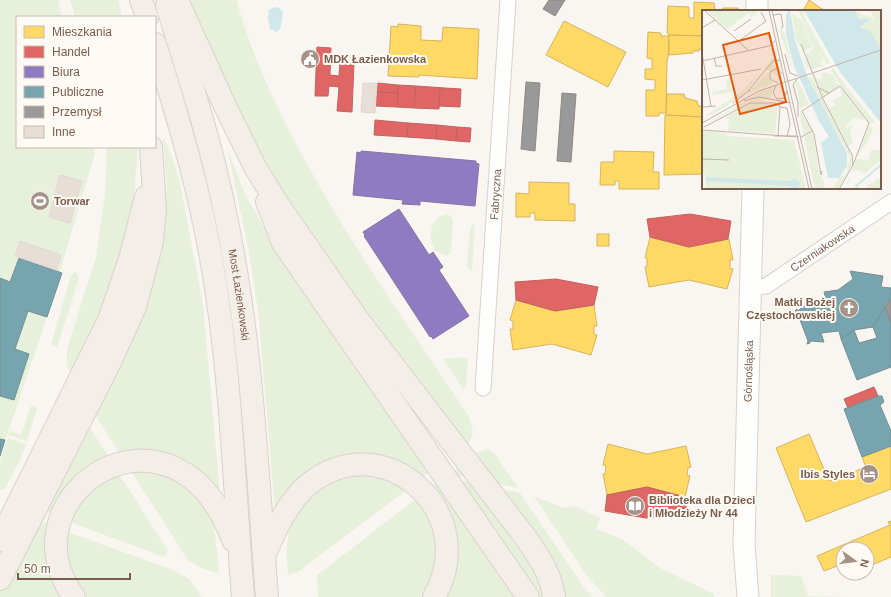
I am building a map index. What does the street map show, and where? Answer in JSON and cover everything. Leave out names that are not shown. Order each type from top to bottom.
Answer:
[{"type":"main road","points":[[131,0],[134,16]]},
{"type":"main road","points":[[141,0],[146,16]]},
{"type":"main road","name":"Most Łazienkowski","points":[[165,0],[186,65],[212,160],[225,212],[238,281],[246,340],[267,597]]},
{"type":"main road","points":[[177,0],[225,106],[255,167],[279,206],[350,308],[384,369],[486,536],[528,597]]},
{"type":"main road","name":"Most Łazienkowski","points":[[156,47],[189,156],[212,261],[226,370],[243,597]]},
{"type":"main road","points":[[0,579],[102,357],[108,320],[124,278],[151,172],[151,148]]},
{"type":"main road","points":[[4,533],[102,357]]},
{"type":"main road","points":[[384,369],[533,548],[549,575],[554,597]]},
{"type":"main road","points":[[74,597],[62,575],[57,554],[58,528],[67,504],[83,484],[106,469],[131,462],[156,462],[181,471],[201,485],[211,496],[221,513],[240,565]]},
{"type":"main road","points":[[264,565],[276,531],[293,502],[310,484],[332,471],[357,466],[384,468],[404,476],[426,494],[442,521],[447,544],[446,568],[441,584],[434,597]]},
{"type":"street","name":"Fabryczna","points":[[483,388],[508,0]]},
{"type":"street","name":"Górnośląska","points":[[748,597],[744,554],[753,189]]},
{"type":"street","name":"Czerniakowska","points":[[750,288],[766,286],[890,205]]},
{"type":"street","name":"Górnośląska","points":[[738,597],[744,554]]},
{"type":"green space","name":"Torwar","points":[[0,0],[58,0],[62,16],[16,16],[16,148],[93,148],[95,153],[60,271],[62,273],[0,456]]},
{"type":"green space","points":[[70,0],[118,0],[122,16],[75,16]]},
{"type":"green space","points":[[188,0],[236,0],[261,71],[282,117],[305,161],[357,248],[468,415],[473,433],[470,441],[466,445],[369,318],[286,202],[247,135]]},
{"type":"green space","points":[[163,136],[172,157],[180,183],[203,305],[220,494],[202,473],[183,461],[173,457],[163,454],[142,452],[120,454],[94,413],[165,219],[167,187]]},
{"type":"green space","points":[[107,148],[138,148],[133,207],[114,285],[71,377],[67,366],[67,349],[96,257],[105,194]]},
{"type":"green space","points":[[228,151],[245,194],[265,230],[430,471],[423,477],[409,468],[373,456],[275,510],[258,310],[248,248]]},
{"type":"green space","points":[[445,214],[451,216],[453,221],[451,252],[446,256],[435,250],[431,240],[431,229],[433,225],[436,220]]},
{"type":"green space","points":[[475,223],[472,270],[467,266],[470,230],[472,225]]},
{"type":"green space","points":[[76,272],[79,278],[57,347],[51,345],[71,275]]},
{"type":"green space","points":[[468,357],[466,387],[463,389],[443,359]]},
{"type":"green space","points":[[31,406],[37,408],[27,441],[8,435],[10,431],[21,435]]},
{"type":"green space","points":[[88,425],[109,457],[90,467],[75,479],[62,495],[52,513],[45,511]]},
{"type":"green space","points":[[8,438],[26,444],[20,460],[4,490],[0,489],[0,460]]},
{"type":"green space","points":[[487,449],[495,454],[518,488],[449,474],[478,452]]},
{"type":"green space","points":[[131,471],[160,473],[192,490],[214,524],[219,573],[203,569],[188,560]]},
{"type":"green space","points":[[119,474],[168,551],[164,557],[70,522],[91,489]]},
{"type":"green space","points":[[366,475],[384,478],[406,490],[298,572],[288,575],[288,537],[294,517],[300,509],[314,494],[332,483],[347,477]]},
{"type":"green space","points":[[445,477],[520,493],[583,586],[593,597],[444,597],[457,551],[457,543],[438,545],[433,583],[423,597],[318,597],[317,575]]},
{"type":"green space","points":[[534,496],[563,508],[575,506],[600,518],[596,529],[622,539],[660,568],[714,594],[714,597],[607,597],[587,576]]},
{"type":"green space","points":[[24,516],[173,570],[189,579],[202,597],[85,597],[80,591],[50,568],[63,597],[0,597],[0,557]]},
{"type":"green space","points":[[771,575],[801,576],[808,596],[851,597],[771,597]]},
{"type":"water","points":[[274,7],[279,8],[283,12],[281,27],[277,32],[270,29],[268,18],[269,10]]},
{"type":"building: Mieszkania","points":[[809,0],[825,10],[804,10]]},
{"type":"building: Mieszkania","points":[[694,2],[714,3],[715,10],[702,10],[702,36],[669,35],[667,33],[668,6],[689,7],[689,18],[694,18]]},
{"type":"building: Mieszkania","points":[[723,8],[738,8],[738,10],[722,10]]},
{"type":"building: Mieszkania","points":[[564,21],[626,52],[608,87],[546,55]]},
{"type":"building: Mieszkania","points":[[398,24],[421,26],[421,40],[442,41],[443,27],[479,29],[477,79],[419,75],[419,77],[388,76],[391,26],[398,27]]},
{"type":"building: Mieszkania","points":[[648,32],[661,33],[661,36],[669,36],[666,113],[659,113],[659,116],[646,116],[646,90],[655,90],[655,80],[645,79],[645,69],[652,69],[652,59],[647,58]]},
{"type":"building: Mieszkania","points":[[669,35],[702,36],[702,49],[699,49],[699,51],[669,55]]},
{"type":"building: Mieszkania","points":[[667,94],[684,94],[685,98],[697,101],[698,106],[702,106],[702,117],[666,115]]},
{"type":"building: Mieszkania","points":[[665,115],[702,117],[702,174],[664,175]]},
{"type":"building: Mieszkania","points":[[614,151],[654,152],[653,172],[659,172],[659,189],[619,189],[619,181],[615,181],[615,185],[600,185],[601,162],[614,162]]},
{"type":"building: Mieszkania","points":[[529,182],[569,183],[569,204],[575,204],[575,221],[535,220],[535,213],[530,213],[530,217],[516,217],[516,193],[529,194]]},
{"type":"building: Mieszkania","points":[[597,234],[609,234],[609,246],[597,246]]},
{"type":"building: Mieszkania","points":[[650,237],[689,247],[729,239],[733,260],[730,260],[730,268],[733,269],[727,289],[689,280],[649,287],[645,267],[647,266],[647,258],[645,258]]},
{"type":"building: Mieszkania","points":[[516,300],[555,311],[594,305],[597,326],[594,326],[594,334],[597,335],[591,355],[552,344],[513,350],[510,329],[513,329],[513,321],[510,320]]},
{"type":"building: Mieszkania","name":"Ibis Styles","points":[[809,434],[829,481],[866,467],[862,457],[891,446],[891,489],[806,522],[776,448]]},
{"type":"building: Mieszkania","points":[[608,444],[647,454],[686,446],[691,467],[688,468],[687,475],[690,476],[685,497],[647,487],[607,495],[603,474],[605,474],[606,466],[603,465]]},
{"type":"building: Mieszkania","points":[[891,521],[891,557],[875,564],[875,541],[852,541],[890,525],[888,522]]},
{"type":"building: Mieszkania","points":[[835,548],[835,567],[824,571],[817,556]]},
{"type":"building: Handel","points":[[317,47],[331,48],[330,75],[339,76],[340,62],[354,63],[352,112],[337,111],[339,87],[329,86],[328,96],[315,96]]},
{"type":"building: Handel","points":[[378,83],[398,85],[398,93],[377,92]]},
{"type":"building: Handel","points":[[398,85],[416,86],[414,108],[397,107]]},
{"type":"building: Handel","points":[[416,86],[445,88],[445,90],[440,89],[439,109],[414,108]]},
{"type":"building: Handel","points":[[445,88],[461,89],[460,107],[439,106],[440,89],[445,90]]},
{"type":"building: Handel","points":[[377,92],[398,93],[397,107],[376,106]]},
{"type":"building: Handel","points":[[375,120],[408,123],[407,137],[374,135]]},
{"type":"building: Handel","points":[[408,123],[437,125],[436,139],[407,137]]},
{"type":"building: Handel","points":[[437,125],[457,127],[456,141],[436,139]]},
{"type":"building: Handel","points":[[457,127],[471,128],[470,142],[456,141]]},
{"type":"building: Handel","points":[[690,214],[731,221],[728,239],[689,247],[650,237],[647,219]]},
{"type":"building: Handel","points":[[556,279],[598,287],[594,305],[555,311],[516,300],[515,282]]},
{"type":"building: Handel","points":[[874,387],[878,396],[848,408],[844,399]]},
{"type":"building: Handel","points":[[647,487],[685,497],[687,513],[646,518],[605,511],[607,495]]},
{"type":"building: Biura","points":[[361,151],[476,161],[476,163],[479,164],[475,206],[420,201],[420,205],[402,204],[403,200],[353,195],[357,152],[361,153]]},
{"type":"building: Biura","points":[[399,209],[429,255],[433,252],[443,267],[439,270],[469,316],[433,339],[431,336],[430,337],[364,236],[365,235],[363,232]]},
{"type":"building: Publiczne","points":[[19,258],[62,273],[47,317],[28,311],[15,349],[29,354],[14,400],[0,396],[0,278],[10,282]]},
{"type":"building: Publiczne","name":"Matki Bożej Częstochowskiej","points":[[850,271],[883,276],[881,287],[891,288],[891,299],[873,327],[854,330],[841,339],[839,331],[821,333],[824,342],[810,341],[810,343],[807,344],[808,341],[797,312],[795,311],[797,309],[798,311],[809,301],[812,309],[826,299],[824,292],[838,290],[853,279]]},
{"type":"building: Publiczne","points":[[885,307],[891,322],[891,367],[857,380],[841,339],[854,330],[859,343],[877,338],[873,327]]},
{"type":"building: Publiczne","points":[[878,396],[882,396],[884,402],[880,405],[891,431],[891,446],[862,457],[844,409]]},
{"type":"building: Publiczne","points":[[0,439],[5,440],[0,456]]},
{"type":"building: Przemysł","points":[[549,0],[565,0],[555,16],[543,9]]},
{"type":"building: Przemysł","points":[[526,82],[540,83],[535,151],[521,149]]},
{"type":"building: Przemysł","points":[[562,93],[576,94],[571,162],[557,161]]},
{"type":"building: Przemysł","points":[[891,299],[891,322],[885,307]]},
{"type":"building: Inne","points":[[363,83],[377,83],[375,113],[361,112]]},
{"type":"building: Inne","points":[[60,175],[82,181],[70,223],[49,217]]},
{"type":"building: Inne","points":[[20,241],[61,255],[56,270],[15,256]]},
{"type":"place","name":"MDK Łazienkowska","points":[[310,59]]},
{"type":"place","name":"Torwar","points":[[40,201]]},
{"type":"place","name":"Matki Bożej Częstochowskiej","points":[[849,308]]},
{"type":"place","name":"Ibis Styles","points":[[869,474]]},
{"type":"place","name":"Biblioteka dla Dzieci i Młodzieży Nr 44","points":[[635,506]]}]
